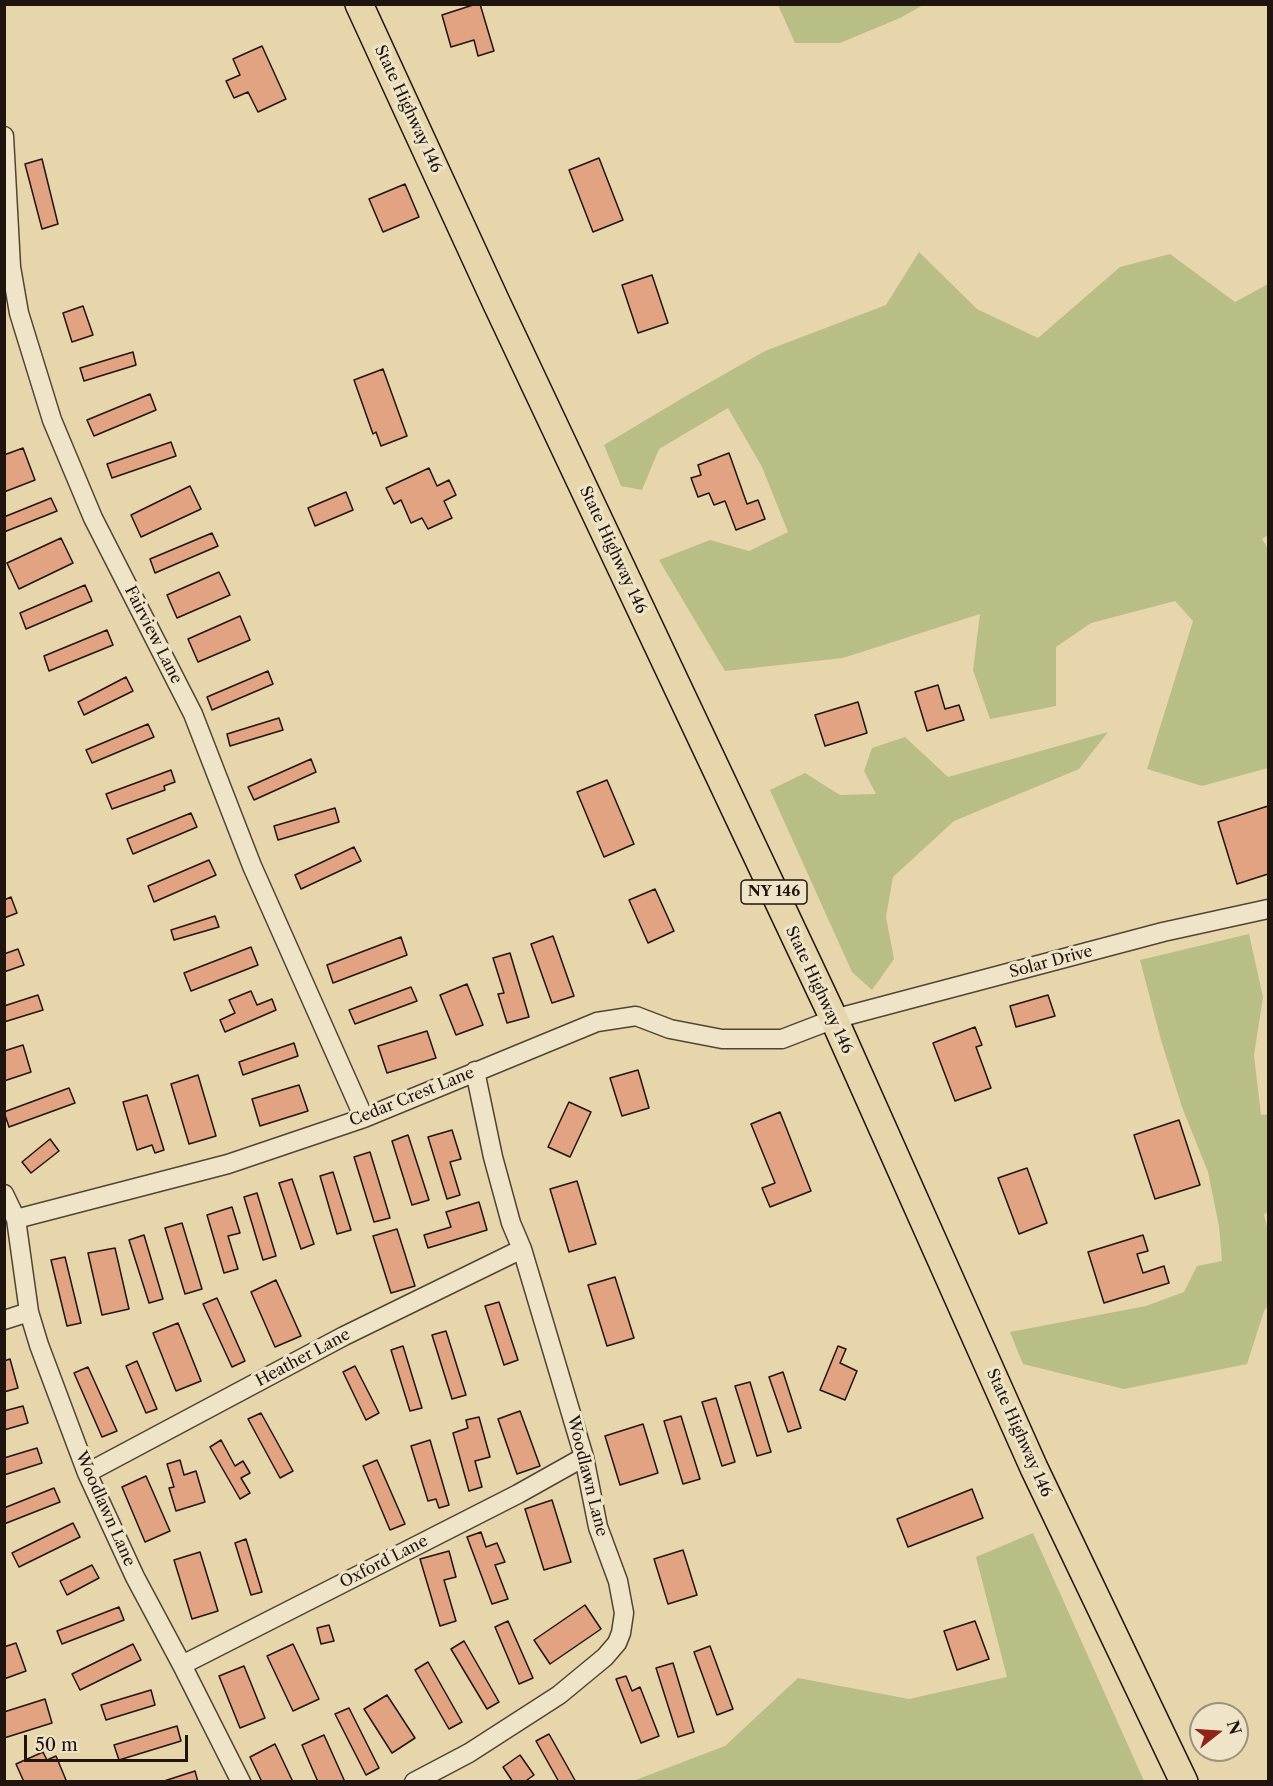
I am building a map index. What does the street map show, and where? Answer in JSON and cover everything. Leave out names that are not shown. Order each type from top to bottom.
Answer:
[{"type":"main road","name":"State Highway 146","points":[[359,4],[491,291],[834,1019],[1034,1468],[1184,1782]]},
{"type":"street","name":"Fairview Lane","points":[[4,136],[8,265],[19,313],[52,420],[93,518],[194,714],[252,866],[364,1118]]},
{"type":"street","name":"Solar Drive","points":[[834,1019],[1163,932],[1269,909]]},
{"type":"street","name":"Cedar Crest Lane","points":[[16,1219],[228,1164],[364,1118],[597,1022],[636,1016],[670,1029],[722,1039],[782,1039],[834,1019]]},
{"type":"street","name":"Woodlawn Lane","points":[[414,1782],[469,1753],[559,1695],[605,1657],[617,1643],[621,1634],[624,1613],[618,1581],[598,1527],[584,1457],[522,1250],[511,1223],[493,1157],[475,1071]]},
{"type":"street","points":[[4,1194],[16,1219]]},
{"type":"street","name":"Woodlawn Lane","points":[[16,1219],[29,1312],[87,1473],[135,1577],[241,1782]]},
{"type":"street","name":"Heather Lane","points":[[87,1473],[344,1336],[522,1250]]},
{"type":"street","points":[[4,1320],[29,1312]]},
{"type":"street","name":"Oxford Lane","points":[[182,1665],[518,1494],[584,1457]]},
{"type":"green space","points":[[778,5],[923,5],[900,18],[840,43],[795,43]]},
{"type":"green space","points":[[919,252],[977,309],[1038,338],[1120,267],[1170,254],[1235,302],[1268,284],[1268,535],[1262,539],[1268,549],[1268,768],[1202,786],[1147,769],[1193,621],[1175,601],[1091,623],[1056,647],[1056,706],[990,719],[973,670],[980,614],[843,658],[725,671],[659,560],[710,540],[749,551],[788,532],[762,467],[728,408],[659,449],[642,490],[621,486],[604,445],[765,351],[886,305]]},
{"type":"green space","points":[[1108,732],[1079,769],[954,821],[893,877],[886,917],[894,959],[872,990],[852,972],[770,790],[805,773],[840,795],[876,794],[864,771],[872,748],[905,737],[948,777]]},
{"type":"green space","points":[[1249,934],[1263,997],[1254,1055],[1261,1115],[1268,1114],[1268,1211],[1264,1215],[1268,1230],[1268,1305],[1247,1364],[1124,1389],[1023,1364],[1010,1332],[1146,1306],[1184,1292],[1197,1266],[1222,1261],[1219,1226],[1208,1172],[1182,1107],[1140,960]]},
{"type":"green space","points":[[1033,1533],[1144,1781],[633,1781],[725,1746],[798,1678],[909,1699],[1007,1677],[976,1557]]},
{"type":"building","points":[[480,4],[494,51],[478,56],[474,40],[451,47],[442,15]]},
{"type":"building","points":[[262,46],[286,99],[258,112],[248,92],[234,98],[226,81],[240,75],[233,59]]},
{"type":"building","points":[[599,158],[623,220],[593,232],[569,170]]},
{"type":"building","points":[[42,159],[58,224],[42,229],[25,164]]},
{"type":"building","points":[[405,184],[419,217],[383,232],[369,199]]},
{"type":"building","points":[[652,275],[668,323],[638,333],[622,285]]},
{"type":"building","points":[[83,306],[93,335],[72,342],[63,313]]},
{"type":"building","points":[[133,352],[136,365],[84,381],[80,368]]},
{"type":"building","points":[[383,369],[407,436],[381,446],[376,432],[373,434],[354,380]]},
{"type":"building","points":[[150,394],[156,410],[94,436],[87,420]]},
{"type":"building","points":[[171,442],[176,456],[112,478],[107,464]]},
{"type":"building","points":[[23,448],[35,480],[4,492],[4,455]]},
{"type":"building","points":[[729,453],[747,504],[758,500],[765,519],[736,530],[725,501],[714,505],[709,493],[698,497],[691,478],[701,475],[698,465]]},
{"type":"building","points":[[429,468],[437,486],[449,480],[456,495],[444,501],[452,518],[428,529],[422,518],[411,523],[401,500],[394,504],[386,488]]},
{"type":"building","points":[[190,486],[201,509],[141,537],[131,515]]},
{"type":"building","points":[[346,492],[353,510],[315,526],[308,508]]},
{"type":"building","points":[[51,498],[57,511],[4,532],[4,517]]},
{"type":"building","points":[[212,533],[218,546],[155,573],[150,559]]},
{"type":"building","points":[[61,538],[73,563],[19,589],[7,563]]},
{"type":"building","points":[[219,572],[230,595],[177,618],[167,595]]},
{"type":"building","points":[[85,585],[92,601],[26,629],[20,613]]},
{"type":"building","points":[[240,616],[250,640],[198,662],[188,639]]},
{"type":"building","points":[[107,630],[113,645],[49,671],[44,656]]},
{"type":"building","points":[[268,671],[273,684],[212,710],[207,697]]},
{"type":"building","points":[[126,677],[133,691],[84,715],[78,702]]},
{"type":"building","points":[[938,685],[945,709],[959,705],[964,720],[927,731],[915,692]]},
{"type":"building","points":[[858,702],[867,733],[825,746],[815,715]]},
{"type":"building","points":[[279,718],[283,730],[230,746],[227,734]]},
{"type":"building","points":[[148,724],[154,737],[92,763],[86,750]]},
{"type":"building","points":[[311,759],[316,772],[254,800],[248,787]]},
{"type":"building","points":[[171,770],[175,782],[164,786],[165,790],[112,809],[106,794]]},
{"type":"building","points":[[607,780],[634,844],[604,857],[577,792]]},
{"type":"building","points":[[1268,806],[1268,874],[1237,884],[1218,822]]},
{"type":"building","points":[[335,808],[339,822],[278,840],[274,826]]},
{"type":"building","points":[[191,813],[197,827],[133,854],[127,839]]},
{"type":"building","points":[[354,847],[361,861],[301,889],[295,875]]},
{"type":"building","points":[[209,860],[216,875],[154,902],[148,886]]},
{"type":"building","points":[[655,889],[674,931],[648,943],[629,900]]},
{"type":"building","points":[[11,897],[17,913],[4,918],[4,900]]},
{"type":"building","points":[[215,916],[219,927],[174,940],[171,930]]},
{"type":"building","points":[[553,936],[574,996],[552,1003],[531,944]]},
{"type":"building","points":[[401,937],[407,955],[333,983],[327,965]]},
{"type":"building","points":[[251,947],[258,965],[191,991],[184,973]]},
{"type":"building","points":[[18,949],[24,965],[4,972],[4,954]]},
{"type":"building","points":[[510,953],[529,1017],[507,1023],[498,994],[504,993],[493,958]]},
{"type":"building","points":[[467,984],[483,1025],[456,1035],[440,995]]},
{"type":"building","points":[[411,987],[417,1001],[355,1024],[349,1010]]},
{"type":"building","points":[[251,991],[257,1005],[272,999],[276,1010],[225,1032],[220,1020],[235,1013],[229,1000]]},
{"type":"building","points":[[38,995],[43,1010],[4,1022],[4,1006]]},
{"type":"building","points":[[1048,995],[1055,1016],[1016,1027],[1010,1006]]},
{"type":"building","points":[[975,1027],[982,1045],[976,1047],[991,1088],[955,1101],[933,1043]]},
{"type":"building","points":[[427,1031],[436,1058],[387,1073],[378,1046]]},
{"type":"building","points":[[294,1043],[298,1056],[243,1075],[239,1062]]},
{"type":"building","points":[[23,1045],[31,1072],[4,1081],[4,1051]]},
{"type":"building","points":[[638,1070],[649,1108],[622,1116],[610,1078]]},
{"type":"building","points":[[198,1075],[216,1136],[189,1144],[171,1084]]},
{"type":"building","points":[[299,1085],[308,1111],[260,1126],[252,1099]]},
{"type":"building","points":[[69,1088],[75,1103],[9,1127],[4,1112]]},
{"type":"building","points":[[147,1095],[164,1150],[155,1153],[152,1145],[137,1150],[123,1102]]},
{"type":"building","points":[[569,1102],[591,1112],[570,1157],[548,1147]]},
{"type":"building","points":[[780,1112],[811,1191],[770,1207],[762,1188],[775,1183],[751,1124]]},
{"type":"building","points":[[1179,1120],[1200,1185],[1155,1199],[1134,1135]]},
{"type":"building","points":[[452,1130],[461,1159],[450,1162],[460,1195],[447,1199],[428,1137]]},
{"type":"building","points":[[408,1135],[429,1200],[412,1205],[392,1141]]},
{"type":"building","points":[[50,1139],[59,1151],[31,1173],[22,1162]]},
{"type":"building","points":[[370,1152],[390,1218],[374,1222],[354,1157]]},
{"type":"building","points":[[1027,1168],[1047,1223],[1019,1234],[998,1178]]},
{"type":"building","points":[[333,1172],[351,1230],[337,1234],[320,1176]]},
{"type":"building","points":[[292,1179],[314,1244],[301,1249],[279,1183]]},
{"type":"building","points":[[577,1181],[596,1244],[569,1252],[550,1189]]},
{"type":"building","points":[[257,1193],[276,1256],[263,1260],[244,1197]]},
{"type":"building","points":[[479,1202],[487,1230],[428,1248],[424,1235],[451,1227],[446,1212]]},
{"type":"building","points":[[232,1207],[240,1233],[228,1236],[238,1269],[224,1273],[207,1215]]},
{"type":"building","points":[[182,1223],[202,1289],[185,1294],[165,1228]]},
{"type":"building","points":[[397,1229],[415,1286],[391,1293],[373,1236]]},
{"type":"building","points":[[144,1235],[163,1299],[149,1303],[129,1240]]},
{"type":"building","points":[[1143,1235],[1148,1251],[1137,1254],[1143,1273],[1164,1266],[1169,1283],[1104,1303],[1088,1252]]},
{"type":"building","points":[[115,1248],[129,1309],[102,1315],[88,1253]]},
{"type":"building","points":[[65,1257],[81,1323],[67,1326],[51,1260]]},
{"type":"building","points":[[615,1277],[634,1338],[607,1346],[588,1285]]},
{"type":"building","points":[[276,1280],[301,1336],[275,1347],[251,1292]]},
{"type":"building","points":[[217,1298],[245,1361],[232,1367],[203,1304]]},
{"type":"building","points":[[499,1302],[518,1360],[504,1365],[485,1306]]},
{"type":"building","points":[[178,1323],[201,1381],[176,1391],[153,1333]]},
{"type":"building","points":[[446,1331],[466,1395],[452,1399],[432,1335]]},
{"type":"building","points":[[403,1346],[422,1408],[410,1411],[391,1350]]},
{"type":"building","points":[[838,1346],[846,1349],[840,1363],[857,1371],[845,1400],[820,1390]]},
{"type":"building","points":[[10,1359],[18,1388],[4,1392],[4,1361]]},
{"type":"building","points":[[137,1361],[157,1409],[146,1413],[126,1366]]},
{"type":"building","points":[[355,1366],[379,1413],[366,1420],[343,1372]]},
{"type":"building","points":[[88,1367],[117,1431],[102,1437],[74,1373]]},
{"type":"building","points":[[783,1372],[801,1428],[788,1432],[769,1377]]},
{"type":"building","points":[[750,1382],[771,1452],[757,1456],[735,1386]]},
{"type":"building","points":[[716,1398],[735,1462],[722,1466],[702,1402]]},
{"type":"building","points":[[23,1406],[28,1423],[4,1430],[4,1411]]},
{"type":"building","points":[[520,1411],[540,1466],[517,1474],[498,1419]]},
{"type":"building","points":[[261,1413],[293,1471],[280,1478],[248,1419]]},
{"type":"building","points":[[681,1416],[700,1479],[683,1484],[664,1421]]},
{"type":"building","points":[[479,1417],[490,1457],[475,1461],[482,1487],[469,1491],[453,1433],[468,1428],[466,1420]]},
{"type":"building","points":[[643,1424],[658,1473],[620,1485],[605,1436]]},
{"type":"building","points":[[221,1440],[235,1466],[243,1461],[250,1473],[241,1478],[250,1493],[240,1499],[210,1447]]},
{"type":"building","points":[[430,1440],[449,1505],[439,1508],[436,1499],[428,1501],[411,1446]]},
{"type":"building","points":[[37,1448],[42,1463],[4,1475],[4,1458]]},
{"type":"building","points":[[180,1460],[184,1475],[196,1471],[205,1502],[176,1511],[169,1488],[174,1487],[167,1464]]},
{"type":"building","points":[[377,1460],[405,1524],[390,1530],[363,1466]]},
{"type":"building","points":[[146,1476],[170,1531],[145,1542],[122,1487]]},
{"type":"building","points":[[54,1488],[60,1502],[4,1524],[4,1508]]},
{"type":"building","points":[[972,1489],[983,1518],[908,1547],[897,1519]]},
{"type":"building","points":[[552,1500],[571,1562],[544,1570],[525,1509]]},
{"type":"building","points":[[73,1523],[80,1537],[19,1567],[12,1553]]},
{"type":"building","points":[[481,1532],[486,1547],[497,1543],[505,1562],[495,1565],[508,1599],[492,1604],[467,1537]]},
{"type":"building","points":[[246,1539],[262,1592],[251,1595],[235,1543]]},
{"type":"building","points":[[683,1550],[697,1595],[668,1604],[654,1559]]},
{"type":"building","points":[[449,1551],[456,1577],[444,1580],[456,1621],[440,1626],[420,1559]]},
{"type":"building","points":[[200,1552],[218,1611],[192,1619],[174,1560]]},
{"type":"building","points":[[92,1565],[99,1578],[67,1595],[60,1581]]},
{"type":"building","points":[[585,1605],[601,1629],[550,1664],[534,1640]]},
{"type":"building","points":[[119,1607],[124,1620],[62,1644],[57,1631]]},
{"type":"building","points":[[508,1621],[533,1678],[519,1684],[495,1627]]},
{"type":"building","points":[[975,1621],[989,1659],[957,1670],[944,1631]]},
{"type":"building","points":[[329,1625],[334,1641],[321,1644],[317,1628]]},
{"type":"building","points":[[464,1641],[499,1702],[487,1709],[451,1649]]},
{"type":"building","points":[[16,1643],[26,1671],[4,1679],[4,1647]]},
{"type":"building","points":[[133,1644],[141,1660],[80,1690],[72,1674]]},
{"type":"building","points":[[293,1644],[319,1699],[293,1711],[267,1656]]},
{"type":"building","points":[[710,1646],[733,1709],[717,1715],[694,1652]]},
{"type":"building","points":[[428,1662],[462,1722],[449,1729],[415,1670]]},
{"type":"building","points":[[673,1663],[694,1732],[678,1737],[656,1668]]},
{"type":"building","points":[[244,1666],[265,1718],[240,1728],[219,1676]]},
{"type":"building","points":[[626,1676],[632,1691],[640,1687],[659,1736],[641,1743],[616,1679]]},
{"type":"building","points":[[151,1690],[155,1705],[106,1720],[101,1705]]},
{"type":"building","points":[[387,1695],[415,1738],[392,1753],[364,1709]]},
{"type":"building","points":[[45,1699],[52,1723],[4,1738],[4,1712]]},
{"type":"building","points":[[349,1708],[379,1768],[366,1775],[335,1714]]},
{"type":"building","points":[[177,1726],[181,1741],[119,1760],[114,1745]]},
{"type":"building","points":[[549,1734],[576,1782],[559,1782],[536,1741]]},
{"type":"building","points":[[324,1735],[345,1782],[318,1782],[302,1745]]},
{"type":"building","points":[[275,1744],[293,1782],[262,1782],[250,1757]]},
{"type":"building","points":[[43,1752],[47,1760],[56,1756],[66,1780],[62,1782],[24,1782],[16,1764]]},
{"type":"building","points":[[520,1755],[534,1775],[527,1780],[529,1782],[513,1782],[503,1767]]},
{"type":"building","points":[[195,1771],[198,1782],[161,1782]]}]
